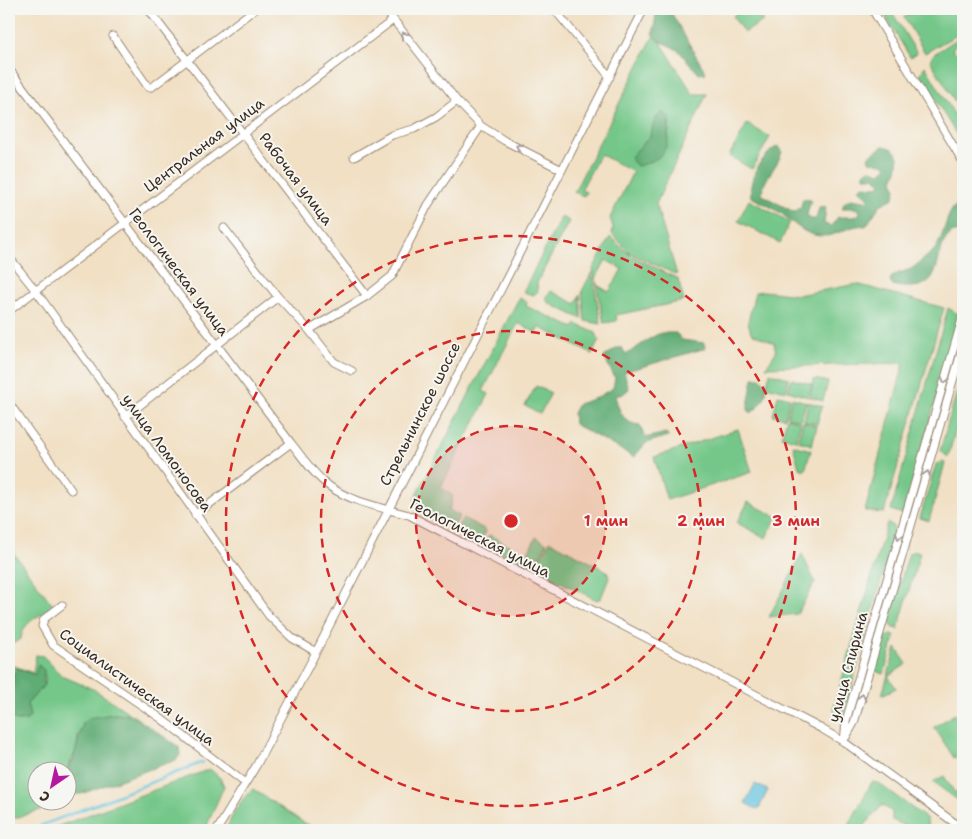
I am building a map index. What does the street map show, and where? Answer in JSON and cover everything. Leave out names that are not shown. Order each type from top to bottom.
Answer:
[{"type":"street","name":"Рабочая улица","points":[[148,9],[367,296]]},
{"type":"street","points":[[113,36],[148,87],[152,87],[255,9]]},
{"type":"street","points":[[385,9],[457,101],[482,126],[505,141],[562,170]]},
{"type":"street","points":[[554,9],[610,77]]},
{"type":"street","name":"Стрельнинское шоссе","points":[[217,830],[245,784],[316,652],[387,509],[644,9]]},
{"type":"street","points":[[872,9],[963,162]]},
{"type":"street","name":"Центральная улица","points":[[9,311],[393,20]]},
{"type":"street","name":"Геологическая улица","points":[[9,69],[291,443],[314,472],[330,486],[346,495],[408,515],[729,680],[844,742],[963,829]]},
{"type":"street","points":[[354,157],[392,135],[414,128],[436,117],[457,101]]},
{"type":"street","points":[[309,330],[367,296],[392,276],[428,205],[482,126]]},
{"type":"street","points":[[224,228],[278,297],[309,330],[334,362],[352,371]]},
{"type":"street","name":"улица Ломоносова","points":[[9,257],[36,291],[195,515],[270,616],[292,638],[316,652]]},
{"type":"street","points":[[125,417],[278,297]]},
{"type":"street","name":"улица Спирина","points":[[844,742],[846,721],[963,316]]},
{"type":"street","name":"улица Спирина","points":[[844,742],[854,723],[963,346]]},
{"type":"street","points":[[9,403],[71,490]]},
{"type":"street","points":[[195,515],[291,443]]},
{"type":"street","name":"Социалистическая улица","points":[[62,605],[44,620],[42,626],[53,645],[159,717],[245,784]]},
{"type":"green space","points":[[657,9],[673,9],[672,14],[706,73],[699,74],[678,50],[656,39],[653,34]]},
{"type":"green space","points":[[744,9],[755,9],[763,21],[744,33],[733,16]]},
{"type":"green space","points":[[881,9],[890,9],[917,53],[910,57]]},
{"type":"green space","points":[[963,9],[963,31],[925,53],[904,17],[918,10]]},
{"type":"green space","points":[[655,33],[693,94],[707,94],[656,204],[677,275],[630,253],[612,234],[613,227],[610,218],[633,172],[600,154],[581,190],[586,192],[584,196],[574,192]],"holes":[[[655,119],[670,119],[668,139],[630,158],[650,136]]]},
{"type":"green space","points":[[963,35],[963,43],[958,40],[952,50],[963,58],[963,115],[930,60],[934,54]]},
{"type":"green space","points":[[925,66],[963,129],[963,145],[920,75]]},
{"type":"green space","points":[[663,112],[670,118],[667,145],[658,158],[637,166],[630,158],[650,136],[655,119]]},
{"type":"green space","points":[[747,124],[770,137],[752,169],[729,156]]},
{"type":"green space","points":[[778,146],[782,152],[767,178],[762,195],[794,212],[801,206],[803,199],[811,200],[807,215],[811,219],[816,219],[819,208],[826,207],[824,224],[831,226],[838,217],[853,217],[860,213],[856,208],[842,208],[844,203],[850,199],[866,201],[869,198],[859,189],[862,186],[878,187],[881,183],[874,177],[864,177],[864,173],[869,169],[880,173],[887,167],[884,163],[870,162],[868,157],[883,146],[894,150],[897,154],[898,164],[893,180],[896,188],[894,198],[880,205],[866,226],[855,226],[828,236],[809,234],[776,210],[751,197],[752,182],[757,168],[767,155]]},
{"type":"green space","points":[[749,200],[790,222],[780,243],[738,221]]},
{"type":"green space","points":[[957,204],[960,211],[958,222],[963,223],[963,231],[953,232],[946,239],[934,273],[929,280],[922,285],[910,287],[891,284],[890,279],[892,277],[911,269],[935,249],[950,213]]},
{"type":"green space","points":[[561,217],[569,221],[537,283],[538,291],[534,295],[523,292]]},
{"type":"green space","points":[[610,237],[630,255],[678,279],[684,301],[616,315],[617,321],[604,323],[593,269]],"holes":[[[606,260],[622,269],[609,292],[597,285],[596,278]]]},
{"type":"green space","points":[[592,272],[601,324],[585,321],[582,291]]},
{"type":"green space","points":[[857,284],[944,308],[884,513],[865,511],[904,363],[766,367],[776,352],[774,343],[751,333],[748,322],[755,292],[764,291],[798,295]]},
{"type":"green space","points":[[551,291],[576,304],[580,295],[582,319],[548,303],[546,296]]},
{"type":"green space","points":[[519,298],[527,302],[526,306],[574,328],[576,324],[596,333],[599,340],[592,354],[539,327],[536,333],[518,323],[483,391],[489,394],[441,487],[453,496],[449,510],[460,516],[453,527],[416,506],[415,498]]},
{"type":"green space","points":[[948,308],[960,315],[903,514],[891,510]]},
{"type":"green space","points":[[662,333],[676,333],[682,340],[704,343],[706,348],[624,372],[629,389],[623,394],[615,396],[623,415],[629,422],[640,425],[645,438],[666,433],[669,436],[646,443],[634,457],[574,424],[573,413],[578,404],[596,398],[613,388],[615,378],[604,357],[617,348],[622,348],[626,354],[652,337]]},
{"type":"green space","points":[[770,373],[789,378],[786,391],[766,386]]},
{"type":"green space","points":[[963,376],[963,404],[948,457],[940,451],[961,377]]},
{"type":"green space","points":[[753,378],[760,378],[764,382],[766,392],[759,406],[751,413],[748,410],[748,406]]},
{"type":"green space","points":[[791,379],[812,384],[808,397],[788,391]]},
{"type":"green space","points":[[814,379],[828,382],[823,401],[810,397]]},
{"type":"green space","points":[[536,386],[551,393],[540,414],[525,406]]},
{"type":"green space","points":[[778,395],[790,398],[785,418],[773,415]]},
{"type":"green space","points":[[792,398],[806,402],[801,420],[787,417]]},
{"type":"green space","points":[[808,402],[822,406],[817,424],[804,421]]},
{"type":"green space","points":[[787,418],[801,422],[796,440],[782,436]]},
{"type":"green space","points":[[803,422],[817,426],[812,445],[798,441]]},
{"type":"green space","points":[[738,429],[752,472],[667,500],[654,457]]},
{"type":"green space","points":[[793,445],[811,450],[805,470],[799,468]]},
{"type":"green space","points":[[945,463],[929,521],[920,518],[936,464]]},
{"type":"green space","points":[[748,502],[777,517],[766,538],[737,523]]},
{"type":"green space","points":[[463,518],[484,529],[485,533],[481,542],[456,529]]},
{"type":"green space","points":[[887,523],[892,525],[895,531],[843,716],[835,712],[834,707]]},
{"type":"green space","points":[[489,535],[527,554],[536,537],[547,543],[533,568],[484,544]]},
{"type":"green space","points":[[550,541],[607,571],[609,578],[601,598],[597,600],[534,569]]},
{"type":"green space","points":[[9,547],[55,608],[33,619],[22,633],[21,639],[10,645],[9,651]]},
{"type":"green space","points":[[915,551],[920,553],[898,629],[893,628],[889,621],[909,553]]},
{"type":"green space","points":[[802,554],[815,582],[797,614],[769,617]]},
{"type":"green space","points":[[891,635],[895,636],[884,674],[875,671],[885,638]]},
{"type":"green space","points":[[896,648],[907,664],[888,676],[896,688],[882,695]]},
{"type":"green space","points":[[36,655],[43,656],[62,676],[95,690],[132,715],[113,714],[78,735],[77,748],[70,762],[28,762],[28,812],[34,812],[9,820],[9,716],[17,721],[27,720],[30,716],[27,704],[44,685],[46,678],[39,665],[35,675],[14,685],[9,692],[9,664],[33,673]]},
{"type":"green space","points":[[38,665],[44,670],[44,685],[27,704],[30,716],[27,720],[17,721],[9,716],[9,692],[14,685],[12,677],[17,668],[35,675]]},
{"type":"green space","points":[[113,714],[132,715],[179,747],[180,755],[176,760],[78,794],[78,762],[72,762],[83,723],[88,718]]},
{"type":"green space","points":[[955,714],[958,718],[963,714],[963,753],[954,758],[934,727]]},
{"type":"green space","points":[[210,769],[220,778],[224,786],[205,830],[99,830],[91,824],[87,824],[81,830],[48,830]]},
{"type":"green space","points":[[944,776],[955,793],[963,789],[963,798],[959,801],[933,782]]},
{"type":"green space","points":[[872,782],[878,783],[927,819],[928,830],[915,830],[892,820],[892,812],[882,805],[861,830],[846,830]]},
{"type":"green space","points":[[253,789],[301,821],[319,830],[226,830],[237,808]]},
{"type":"water","points":[[755,784],[768,790],[758,810],[745,803]]},
{"type":"waterway","points":[[30,830],[203,762]]}]
